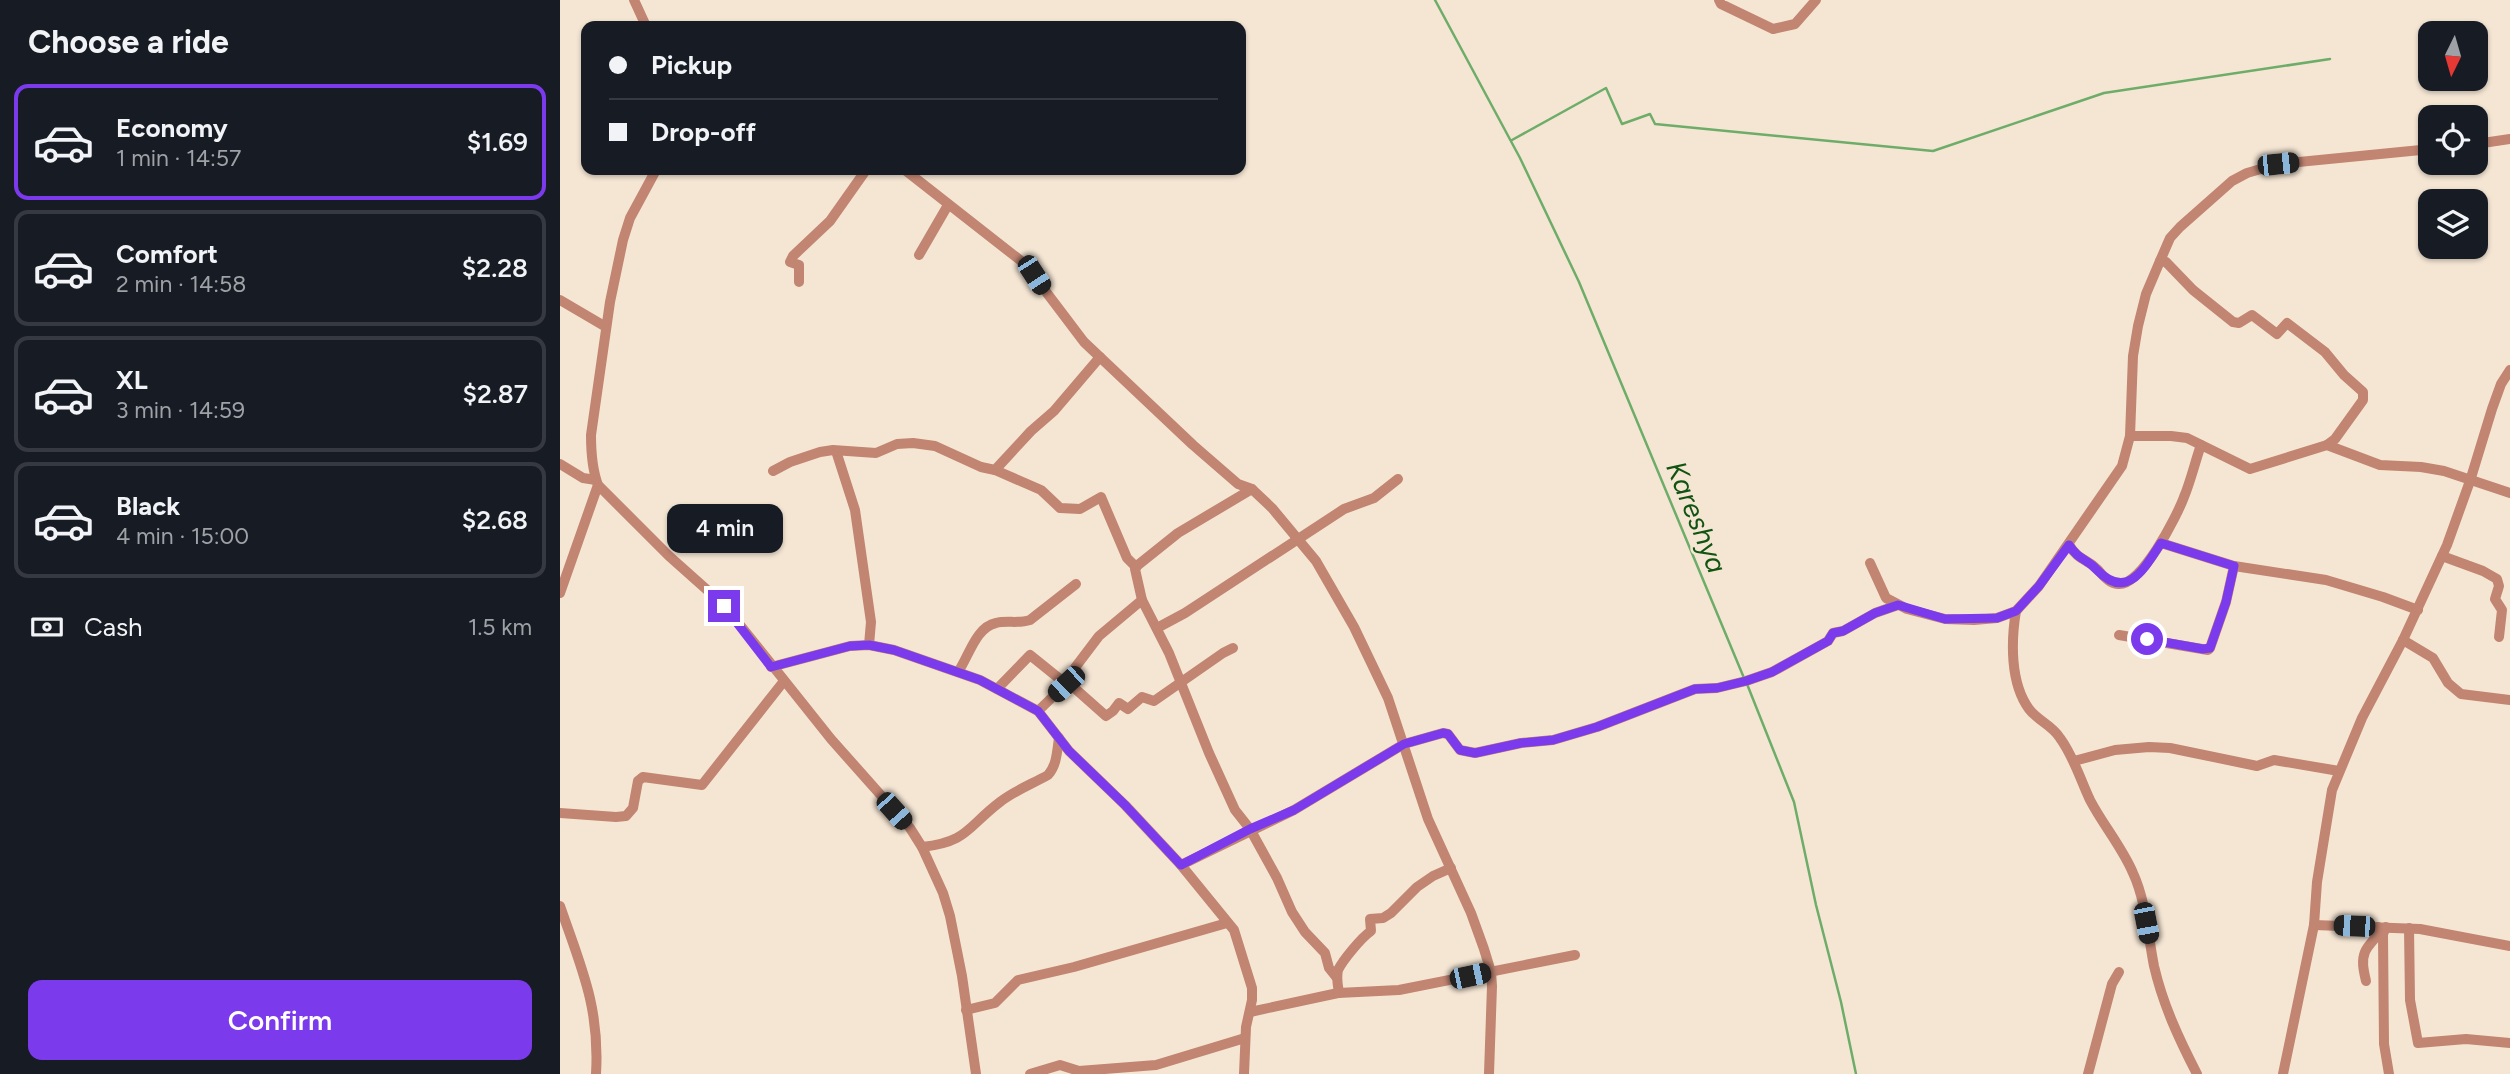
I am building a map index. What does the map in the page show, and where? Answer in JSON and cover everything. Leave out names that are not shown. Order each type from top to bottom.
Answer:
[{"type":"street","points":[[634,0],[644,21]]},
{"type":"street","points":[[1719,0],[1721,4],[1773,29],[1795,24],[1816,0]]},
{"type":"street","points":[[2488,142],[2510,139]]},
{"type":"street","points":[[1870,563],[1886,598],[1898,605],[1945,619],[1997,618],[2016,611],[2039,586],[2069,545],[2122,466],[2130,436],[2136,335],[2146,294],[2170,238],[2232,181],[2247,173],[2278,164],[2418,150]]},
{"type":"street","points":[[560,593],[597,483],[591,454],[591,435],[606,327],[623,240],[630,218],[653,175]]},
{"type":"street","points":[[799,282],[799,265],[790,262],[793,256],[830,220],[862,175]]},
{"type":"street","points":[[911,175],[1025,264],[1063,317],[1100,357],[1193,445],[1238,484],[1252,489],[1272,508],[1316,561],[1354,627],[1388,698],[1428,819],[1471,913],[1491,972],[1489,1074]]},
{"type":"street","points":[[919,255],[948,205]]},
{"type":"street","points":[[2130,436],[2182,437],[2250,469],[2327,445],[2335,439],[2363,400],[2363,393],[2325,352],[2292,326],[2287,323],[2277,334],[2252,315],[2239,323],[2233,322],[2193,290],[2166,262],[2160,261]]},
{"type":"street","points":[[560,300],[606,327]]},
{"type":"street","points":[[995,470],[1031,431],[1054,411],[1100,357]]},
{"type":"street","points":[[2283,1074],[2314,925],[2326,818],[2339,771],[2442,556],[2470,481],[2501,384],[2510,370]]},
{"type":"street","points":[[773,471],[806,456],[836,451],[876,453],[897,444],[913,443],[935,446],[1041,490],[1060,508],[1080,509],[1101,497],[1127,558],[1136,567],[1142,600],[1182,681],[1230,800],[1250,829],[1292,912],[1305,932],[1325,953],[1329,968],[1337,978]]},
{"type":"street","points":[[2069,545],[2076,556],[2097,569],[2105,579],[2118,584],[2130,582],[2161,543],[2183,499],[2201,445]]},
{"type":"street","points":[[2327,445],[2380,465],[2444,471],[2510,493]]},
{"type":"street","points":[[836,451],[855,510],[871,622],[869,645]]},
{"type":"street","points":[[560,464],[597,483],[669,556],[724,606],[771,667],[922,846],[950,916],[976,1074]]},
{"type":"street","points":[[1157,628],[1185,613],[1344,509],[1374,498],[1398,479]]},
{"type":"street","points":[[1136,567],[1178,533],[1252,489]]},
{"type":"street","points":[[2161,543],[2234,566],[2326,580],[2418,610]]},
{"type":"street","points":[[2442,556],[2483,570],[2497,579],[2499,586],[2495,599],[2502,610],[2499,637]]},
{"type":"street","points":[[2119,635],[2208,650],[2226,602],[2234,566]]},
{"type":"street","points":[[958,672],[980,632],[991,624],[1022,623],[1030,620],[1076,584]]},
{"type":"street","points":[[1038,711],[1066,684],[1073,669],[1099,636],[1142,600]]},
{"type":"street","points":[[1181,865],[1250,829],[1294,810],[1404,744],[1443,733],[1448,734],[1460,750],[1475,753],[1521,743],[1553,740],[1597,727],[1695,689],[1717,688],[1772,672],[1828,641],[1833,633],[1843,631],[1875,613],[1898,605]]},
{"type":"street","points":[[2016,611],[2012,636],[2013,651],[2023,697],[2034,715],[2053,728],[2074,761],[2090,800],[2134,875],[2155,969],[2171,1022],[2197,1074]]},
{"type":"street","points":[[2403,640],[2433,658],[2448,683],[2461,694],[2510,700]]},
{"type":"street","points":[[771,667],[850,646],[869,645],[894,650],[958,672],[1038,711],[1059,738],[1181,865],[1234,930],[1252,988],[1245,1038],[1244,1074]]},
{"type":"street","points":[[997,689],[1030,656],[1071,685],[1106,716],[1119,703],[1128,709],[1142,697],[1154,701],[1233,648]]},
{"type":"street","points":[[560,813],[626,816],[633,808],[638,781],[643,778],[702,785],[785,681]]},
{"type":"street","points":[[922,846],[957,840],[1000,802],[1048,775],[1056,760],[1059,738]]},
{"type":"street","points":[[2074,761],[2115,750],[2149,747],[2170,748],[2257,766],[2274,760],[2339,771]]},
{"type":"street","points":[[1339,993],[1339,970],[1357,943],[1371,931],[1370,919],[1383,918],[1391,913],[1417,887],[1451,868]]},
{"type":"street","points":[[560,906],[590,992],[597,1043],[596,1074]]},
{"type":"street","points":[[966,1010],[995,1003],[1018,980],[1074,967],[1227,923]]},
{"type":"street","points":[[2314,925],[2409,928],[2472,937],[2510,946]]},
{"type":"street","points":[[2366,981],[2363,962],[2365,950],[2376,939],[2382,927]]},
{"type":"street","points":[[2382,927],[2384,1044],[2389,1074]]},
{"type":"street","points":[[2409,928],[2410,1000],[2418,1043],[2466,1039],[2510,1042]]},
{"type":"street","points":[[1250,1012],[1339,993],[1399,990],[1575,955]]},
{"type":"street","points":[[2088,1074],[2112,984],[2119,972]]},
{"type":"street","points":[[1030,1074],[1060,1065],[1079,1071],[1156,1065],[1245,1038]]},
{"type":"waterway","name":"Kareshya","points":[[1435,0],[1520,158],[1579,282],[1744,678]]},
{"type":"waterway","points":[[1512,140],[1606,88],[1622,124],[1650,114],[1655,124],[1933,151],[2104,93],[2330,59]]},
{"type":"waterway","name":"Kareshya","points":[[1747,684],[1794,802],[1856,1074]]},
{"type":"route","points":[[724,606],[771,667],[850,646],[869,645],[894,650],[980,680],[1038,711],[1069,751],[1125,805],[1181,865],[1250,829],[1294,810],[1404,744],[1443,733],[1448,734],[1460,750],[1475,753],[1502,746],[1553,740],[1597,727],[1695,689],[1717,688],[1772,672],[1828,641],[1833,633],[1843,631],[1875,613],[1898,605],[1945,619],[1997,618],[2016,611],[2039,586],[2069,545],[2076,556],[2097,569],[2105,579],[2118,584],[2130,582],[2161,543],[2234,566],[2226,602],[2208,650],[2147,639]]}]
